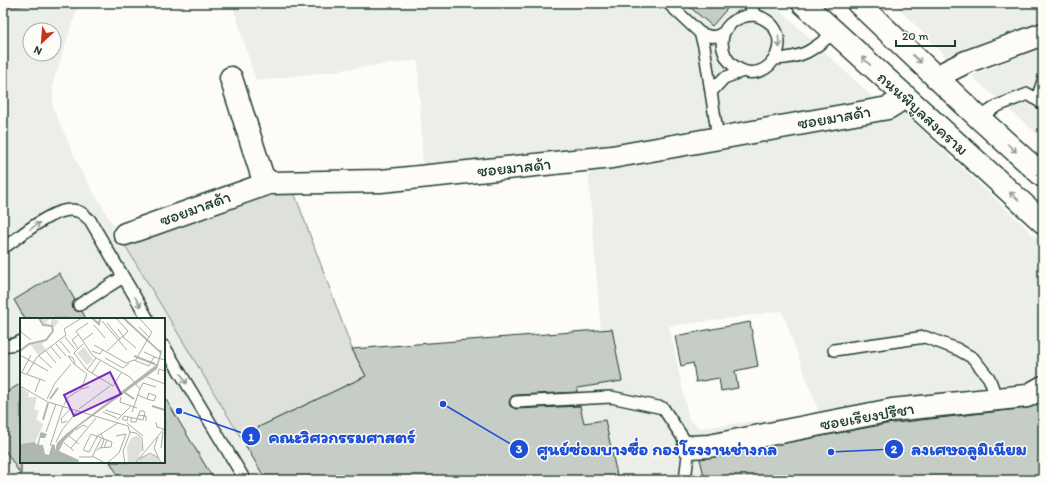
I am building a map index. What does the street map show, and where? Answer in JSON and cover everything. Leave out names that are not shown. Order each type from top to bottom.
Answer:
[{"type":"street","name":"ถนนพิบูลสงคราม","points":[[803,3],[902,95],[1043,222]]},
{"type":"street","name":"ถนนพิบูลสงคราม","points":[[858,3],[978,118],[1043,176]]},
{"type":"street","points":[[936,77],[966,62],[1043,34]]},
{"type":"street","points":[[231,78],[262,175],[269,183]]},
{"type":"street","name":"ซอยมาสด้า","points":[[125,234],[269,183],[381,181],[616,156],[888,108],[896,103],[902,95]]},
{"type":"street","name":"ซอยเรียงปรีชา","points":[[689,447],[709,446],[892,410],[1027,396],[1043,387]]},
{"type":"lane","points":[[749,3],[755,15]]},
{"type":"lane","points":[[669,4],[700,33],[714,37],[719,37],[730,23],[737,18],[755,15],[764,18],[771,23],[777,31],[780,40],[776,59],[769,66],[760,71],[743,71],[732,65],[726,58],[723,44],[725,31]]},
{"type":"lane","points":[[776,59],[793,58],[809,53],[835,32]]},
{"type":"lane","points":[[700,33],[704,46],[718,138]]},
{"type":"lane","points":[[711,92],[724,78],[743,71]]},
{"type":"lane","points":[[978,118],[997,106],[1028,94],[1040,101],[1043,81]]},
{"type":"lane","points":[[3,248],[52,214],[67,209],[78,211],[90,220],[147,318]]},
{"type":"lane","points":[[79,305],[123,278]]},
{"type":"lane","points":[[834,350],[925,337],[957,349],[973,358],[989,378],[997,399]]},
{"type":"lane","points":[[3,346],[20,342]]},
{"type":"lane","points":[[165,348],[245,480]]},
{"type":"lane","points":[[516,402],[611,397],[663,408],[689,447],[685,480]]},
{"type":"shaded area","points":[[3,3],[79,3],[62,55],[62,22],[22,22],[22,62],[60,62],[53,83],[53,108],[82,173],[240,436],[366,376],[352,349],[601,330],[588,169],[902,111],[1043,244],[1043,480],[3,480]],"holes":[[[782,311],[819,413],[701,428],[689,420],[669,326]]]},
{"type":"shaded area","points":[[3,3],[51,3],[3,8]]},
{"type":"shaded area","points":[[232,3],[772,3],[881,105],[701,134],[423,169],[418,60],[256,81]]},
{"type":"shaded area","points":[[894,3],[1043,3],[1043,22],[946,57]]},
{"type":"shaded area","points":[[1043,47],[1043,139],[971,76]]},
{"type":"shaded area","points":[[267,189],[293,189],[352,349],[366,376],[240,436],[123,242]]},
{"type":"building","points":[[685,3],[732,3],[712,26]]},
{"type":"building","points":[[59,273],[75,300],[72,305],[73,308],[76,311],[82,311],[86,318],[24,318],[14,300]]},
{"type":"building","points":[[750,322],[758,366],[735,371],[738,388],[721,391],[719,378],[696,382],[693,363],[681,366],[675,336]]},
{"type":"building","points":[[612,329],[622,381],[577,388],[577,392],[516,395],[512,396],[509,402],[510,406],[516,409],[580,406],[584,423],[605,420],[618,480],[266,480],[240,436],[366,376],[352,349]]},
{"type":"building","points":[[20,384],[21,475],[3,447],[3,395]]},
{"type":"building","points":[[165,398],[214,480],[121,480],[111,463],[165,463]]},
{"type":"building","points":[[1040,403],[1041,409],[1043,408],[1043,480],[705,480],[700,459],[886,424],[1028,408]]},
{"type":"place","name":"ศูนย์ซ่อมบางซื่อ กองโรงงานช่างกล","points":[[443,404]]},
{"type":"place","name":"คณะวิศวกรรมศาสตร์","points":[[179,411]]},
{"type":"place","name":"ลงเศษอลูมิเนียม","points":[[831,452]]}]
